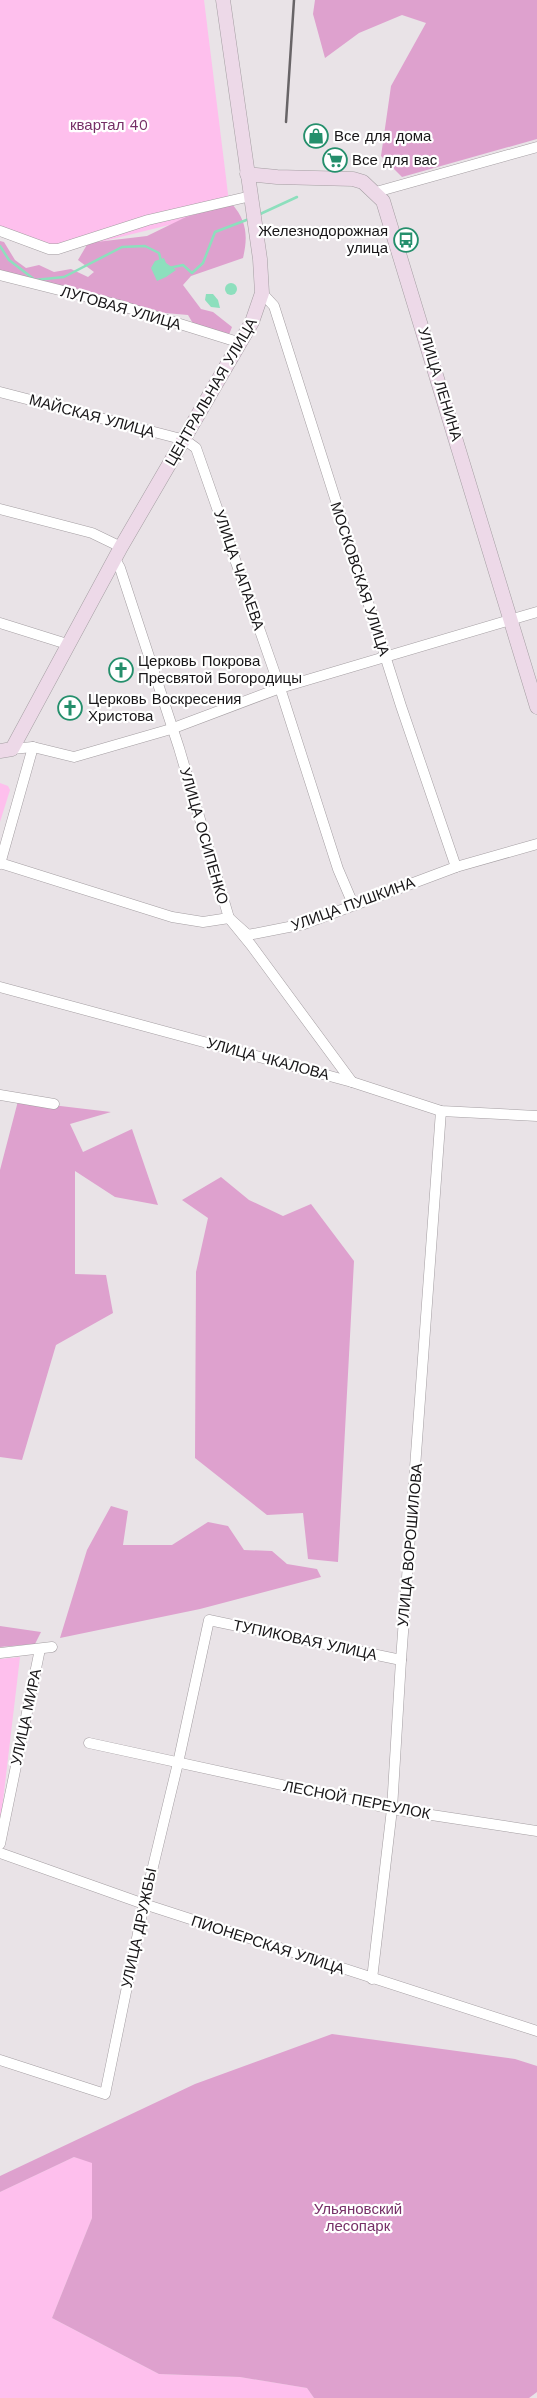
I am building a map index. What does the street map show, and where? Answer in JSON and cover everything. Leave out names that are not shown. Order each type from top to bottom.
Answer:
[{"type":"street","name":"ЦЕНТРАЛЬНАЯ УЛИЦА","points":[[6,750],[118,553],[242,343],[262,293],[260,259],[223,0]]},
{"type":"street","points":[[247,174],[277,177],[352,179],[363,182],[376,192],[537,147]]},
{"type":"street","name":"УЛИЦА ЛЕНИНА","points":[[376,192],[387,210],[537,707]]},
{"type":"street","points":[[0,231],[49,249],[58,250],[148,220],[251,196]]},
{"type":"street","name":"ЛУГОВАЯ УЛИЦА","points":[[0,275],[119,305],[242,343]]},
{"type":"street","name":"МОСКОВСКАЯ УЛИЦА","points":[[262,293],[274,306],[385,655],[456,867]]},
{"type":"street","name":"МАЙСКАЯ УЛИЦА","points":[[0,392],[185,440]]},
{"type":"street","name":"УЛИЦА ЧАПАЕВА","points":[[185,440],[196,448],[280,688],[338,869],[353,904]]},
{"type":"street","points":[[0,509],[92,533],[118,553]]},
{"type":"street","name":"УЛИЦА ОСИПЕНКО","points":[[118,553],[120,568],[171,729],[179,748],[229,918],[352,1082]]},
{"type":"street","name":"ЦЕНТРАЛЬНАЯ УЛИЦА","points":[[6,750],[33,747],[74,757],[171,729],[280,688],[385,655],[537,612]]},
{"type":"street","points":[[0,623],[67,644]]},
{"type":"street","points":[[33,747],[1,863],[172,918],[203,922],[229,918]]},
{"type":"street","name":"УЛИЦА ПУШКИНА","points":[[229,918],[248,935],[304,924],[353,904],[456,867],[537,844]]},
{"type":"street","name":"УЛИЦА ЧКАЛОВА","points":[[0,987],[352,1082],[441,1110],[537,1116]]},
{"type":"street","points":[[0,1094],[54,1104]]},
{"type":"street","name":"УЛИЦА ВОРОШИЛОВА","points":[[372,1979],[392,1809],[441,1110]]},
{"type":"street","name":"ТУПИКОВАЯ УЛИЦА","points":[[209,1620],[401,1660]]},
{"type":"street","name":"УЛИЦА ДРУЖБЫ","points":[[0,2060],[105,2094],[144,1904],[178,1763],[209,1620]]},
{"type":"street","points":[[0,1653],[52,1647]]},
{"type":"street","name":"УЛИЦА МИРА","points":[[0,1844],[40,1649]]},
{"type":"street","name":"ЛЕСНОЙ ПЕРЕУЛОК","points":[[89,1743],[392,1809],[537,1831]]},
{"type":"street","name":"ПИОНЕРСКАЯ УЛИЦА","points":[[0,1853],[144,1904],[537,2031]]},
{"type":"green space","name":"квартал 40","points":[[0,0],[204,0],[230,210],[51,254],[0,234]]},
{"type":"green space","points":[[315,0],[537,0],[537,139],[402,177],[381,156],[391,86],[426,23],[402,15],[359,33],[325,58],[313,14]]},
{"type":"green space","points":[[232,204],[241,217],[245,230],[246,243],[243,258],[191,276],[183,285],[201,309],[213,312],[232,327],[226,342],[198,332],[188,315],[165,313],[150,318],[0,275],[0,241],[4,242],[15,260],[26,268],[39,265],[54,272],[71,269],[88,277],[94,272],[78,260],[88,243],[147,236],[186,217]]},
{"type":"green space","points":[[0,783],[8,786],[10,790],[0,822]]},
{"type":"green space","points":[[18,1101],[111,1112],[70,1124],[83,1152],[132,1129],[158,1205],[115,1197],[75,1171],[75,1274],[106,1275],[113,1313],[56,1345],[22,1460],[0,1457],[0,1170]]},
{"type":"green space","points":[[221,1177],[249,1200],[283,1216],[311,1204],[354,1261],[338,1562],[308,1559],[303,1513],[267,1515],[195,1458],[196,1272],[208,1218],[182,1200]]},
{"type":"green space","points":[[111,1506],[128,1511],[123,1545],[172,1545],[208,1522],[228,1526],[244,1550],[272,1551],[287,1564],[317,1569],[321,1577],[200,1609],[60,1638],[87,1550]]},
{"type":"green space","points":[[0,1626],[41,1632],[35,1644],[0,1647]]},
{"type":"green space","points":[[20,1657],[0,1826],[0,1659]]},
{"type":"green space","name":"Ульяновский лесопарк","points":[[332,2034],[515,2059],[537,2066],[537,2392],[529,2398],[314,2398],[307,2388],[240,2377],[159,2374],[52,2318],[92,2218],[92,2163],[74,2157],[0,2192],[0,2176],[195,2084]]},
{"type":"green space","points":[[74,2157],[92,2162],[92,2218],[52,2318],[159,2374],[240,2377],[307,2388],[314,2398],[0,2398],[0,2192]]},
{"type":"shaded area","points":[[164,258],[166,263],[176,270],[157,281],[151,268],[155,261]]},
{"type":"shaded area","points":[[229,283],[233,283],[237,289],[233,295],[229,295],[225,291],[225,287]]},
{"type":"shaded area","points":[[206,294],[213,294],[218,300],[220,308],[211,307],[205,300]]},
{"type":"waterway","points":[[258,215],[297,197]]},
{"type":"waterway","points":[[169,268],[183,265],[192,273],[203,263],[215,232],[249,219]]},
{"type":"waterway","points":[[0,246],[9,260],[35,280],[64,277],[122,247],[145,246],[159,253],[161,261]]},
{"type":"railway","points":[[286,122],[294,0]]},
{"type":"place","name":"Все для дома","points":[[316,136]]},
{"type":"place","name":"Все для вас","points":[[335,160]]},
{"type":"place","name":"Железнодорожная улица","points":[[406,240]]},
{"type":"place","name":"Церковь Покрова Пресвятой Богородицы","points":[[121,670]]},
{"type":"place","name":"Церковь Воскресения Христова","points":[[70,708]]}]
